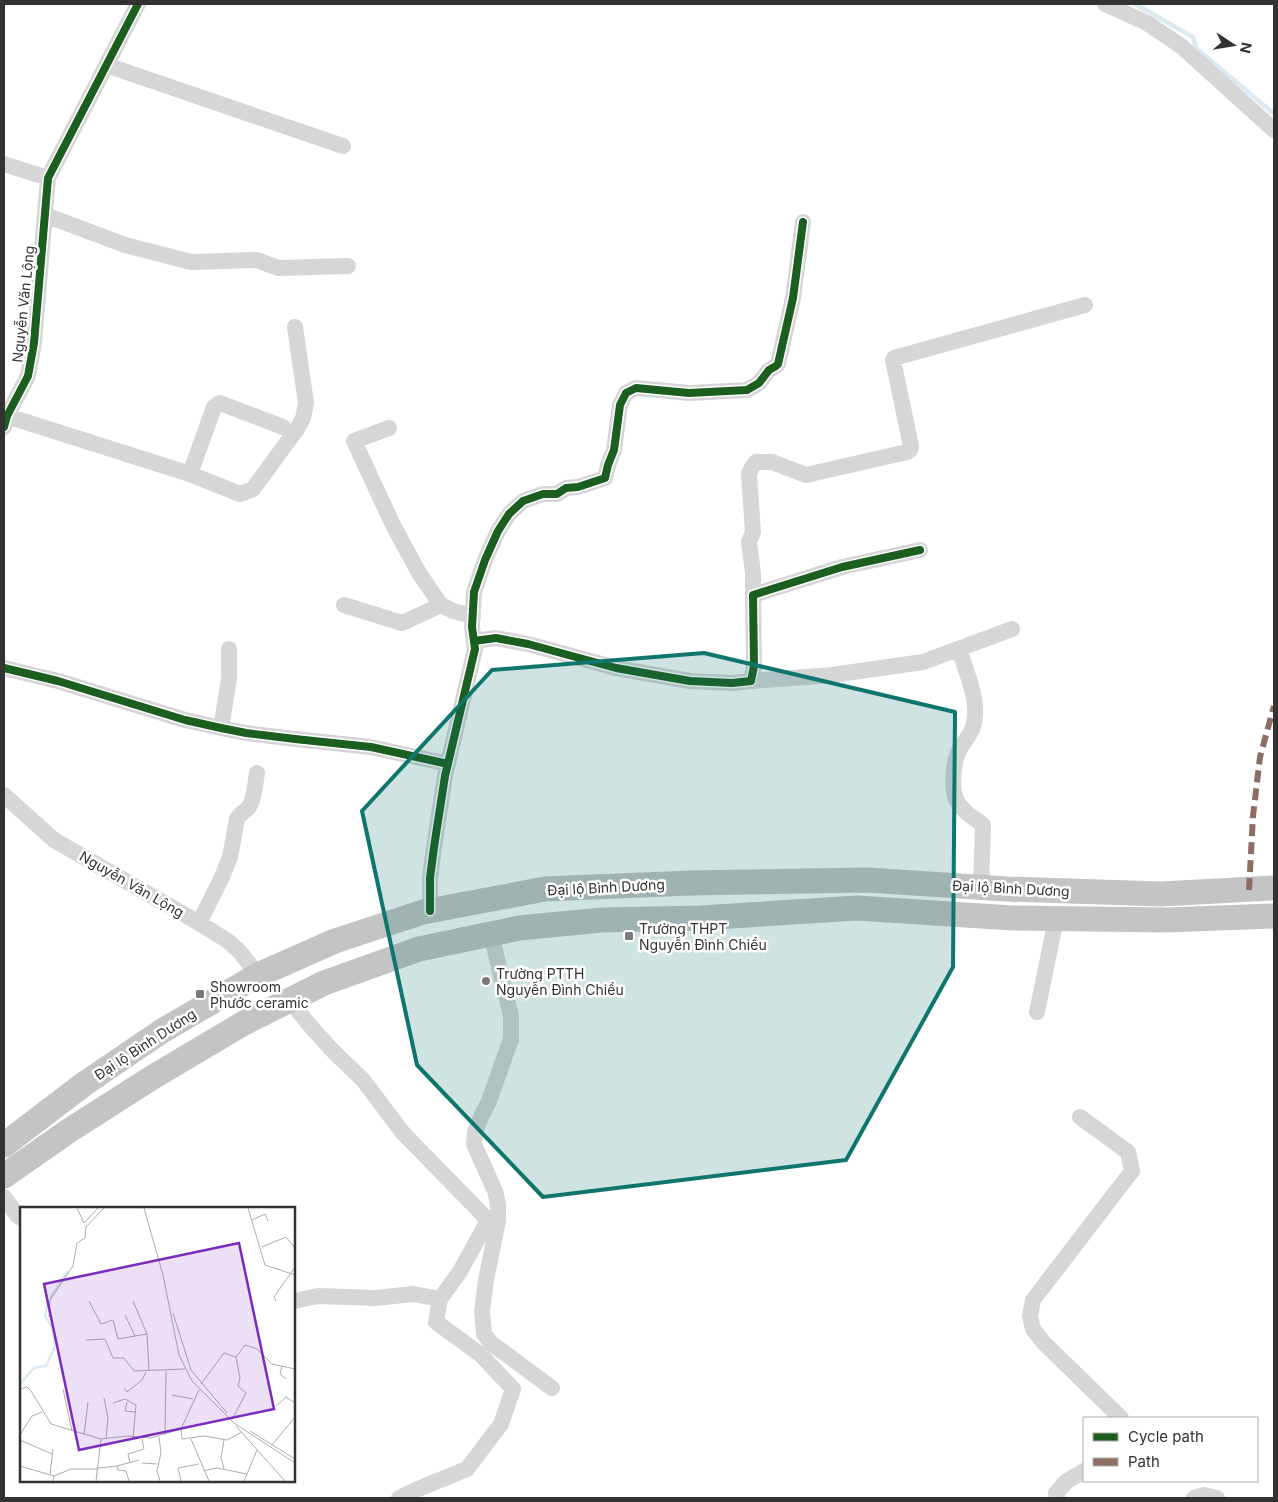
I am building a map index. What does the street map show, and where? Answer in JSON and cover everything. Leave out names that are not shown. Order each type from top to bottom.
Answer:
[{"type":"highway","name":"Đại lộ Bình Dương","points":[[4,1145],[84,1084],[162,1031],[258,975],[335,940],[430,910],[545,889],[690,884],[867,880],[981,888],[1161,894],[1274,888]]},
{"type":"highway","name":"Đại lộ Bình Dương","points":[[4,1176],[70,1130],[153,1077],[244,1023],[324,983],[419,949],[519,928],[602,920],[701,918],[857,908],[1056,919],[1166,920],[1274,916]]},
{"type":"highway","points":[[258,975],[282,1004]]},
{"type":"street","points":[[4,164],[48,178],[138,4]]},
{"type":"street","points":[[1105,4],[1147,23],[1181,46],[1274,130]]},
{"type":"street","points":[[106,64],[343,146]]},
{"type":"street","name":"Nguyễn Văn Lộng","points":[[5,421],[28,376],[34,343],[48,178]]},
{"type":"street","points":[[45,215],[125,245],[191,262],[256,260],[278,268],[348,266]]},
{"type":"street","points":[[430,910],[430,878],[448,764],[475,649],[472,627],[474,592],[498,531],[509,514],[523,501],[543,494],[557,494],[566,488],[578,487],[605,478],[614,450],[620,405],[626,393],[636,388],[689,393],[747,390],[759,383],[769,370],[776,366],[793,298],[804,222]]},
{"type":"street","points":[[750,681],[754,666],[753,572],[748,542],[753,532],[749,474],[756,462],[772,462],[806,475],[907,452],[911,446],[894,358],[1085,305]]},
{"type":"street","points":[[5,421],[190,474],[240,494],[253,489],[303,418],[306,402],[295,327]]},
{"type":"street","points":[[190,474],[216,404],[220,403],[283,427]]},
{"type":"street","points":[[389,428],[354,441],[393,525],[419,573],[441,605],[473,616]]},
{"type":"street","points":[[753,595],[842,567],[920,550]]},
{"type":"street","points":[[344,605],[402,623],[441,605]]},
{"type":"street","points":[[474,641],[496,638],[528,644],[616,668],[690,681],[732,684],[832,675],[923,662],[1012,629]]},
{"type":"street","points":[[221,728],[229,679],[229,648]]},
{"type":"street","points":[[958,649],[970,684],[975,716],[972,733],[960,748],[954,764],[954,784],[956,800],[966,813],[983,825],[981,888]]},
{"type":"street","points":[[4,668],[58,681],[184,720],[221,728],[295,739],[371,747],[448,764]]},
{"type":"street","points":[[200,923],[230,858],[237,819],[238,816],[245,812],[252,800],[257,774]]},
{"type":"street","name":"Nguyễn Văn Lộng","points":[[4,795],[54,840],[200,923],[228,941],[239,951],[258,975]]},
{"type":"street","points":[[1037,1012],[1056,919]]},
{"type":"street","points":[[491,934],[505,988],[511,1024],[510,1039],[489,1101],[475,1132],[474,1144],[495,1191],[498,1204],[498,1221],[483,1297],[482,1321],[484,1334],[491,1343],[552,1388]]},
{"type":"street","points":[[282,1004],[306,1021],[362,1080],[403,1133],[486,1218],[485,1226],[464,1265],[440,1299],[436,1322],[481,1355],[513,1389],[501,1424],[467,1469],[418,1488],[399,1498]]},
{"type":"street","points":[[1080,1116],[1128,1152],[1132,1171],[1033,1300],[1030,1316],[1033,1329],[1044,1343],[1120,1417]]},
{"type":"street","points":[[4,1197],[20,1217]]},
{"type":"street","points":[[295,1301],[318,1296],[376,1298],[413,1294],[440,1299]]},
{"type":"street","points":[[1057,1498],[1056,1493],[1067,1480],[1083,1472]]},
{"type":"street","points":[[1194,1498],[1204,1495],[1217,1498]]},
{"type":"highlighted area","points":[[704,653],[955,712],[953,967],[846,1160],[543,1197],[417,1065],[362,811],[492,670]]},
{"type":"waterway","points":[[1135,4],[1193,37],[1196,48],[1274,114]]},
{"type":"marked path","points":[[1249,890],[1253,816],[1260,757],[1274,706]]},
{"type":"cycle path","points":[[4,427],[7,416],[28,376],[34,343],[48,178],[138,4]]},
{"type":"cycle path","points":[[430,911],[430,878],[445,776],[475,649],[472,627],[474,592],[498,531],[509,514],[523,501],[543,494],[557,494],[566,488],[578,487],[605,478],[614,450],[620,405],[626,393],[636,388],[689,393],[747,390],[759,383],[769,370],[778,364],[793,298],[803,222]]},
{"type":"cycle path","points":[[474,641],[496,638],[528,644],[616,668],[690,681],[732,683],[751,681],[754,666],[753,595],[842,567],[920,550]]},
{"type":"cycle path","points":[[4,668],[58,681],[185,720],[221,728],[246,733],[371,747],[448,764]]},
{"type":"place","name":"Trường THPT Nguyễn Đình Chiểu","points":[[629,936]]},
{"type":"place","name":"Trường PTTH Nguyễn Đình Chiểu","points":[[486,981]]},
{"type":"place","name":"Showroom Phước ceramic","points":[[200,994]]}]
